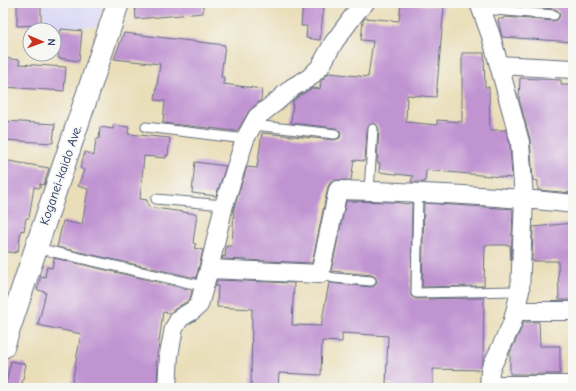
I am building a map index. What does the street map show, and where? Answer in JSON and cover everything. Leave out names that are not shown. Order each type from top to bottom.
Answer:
[{"type":"main road","name":"Koganei-kaido Ave.","points":[[3,347],[118,3]]},
{"type":"street","points":[[167,388],[169,355],[174,328],[180,318],[199,305],[224,205],[249,132],[257,117],[293,87],[309,78],[320,67],[334,42],[365,3]]},
{"type":"street","points":[[480,6],[491,36],[520,142],[524,199],[520,291],[512,324],[490,370],[489,386],[573,385]]},
{"type":"street","points":[[499,65],[573,69]]},
{"type":"street","points":[[209,269],[320,274],[338,190],[524,199],[573,204]]},
{"type":"street","points":[[516,311],[573,311]]},
{"type":"lane","points":[[480,6],[554,14]]},
{"type":"lane","points":[[146,127],[335,134]]},
{"type":"lane","points":[[369,191],[373,129]]},
{"type":"lane","points":[[418,193],[416,293],[520,291]]},
{"type":"lane","points":[[156,199],[224,205]]},
{"type":"lane","points":[[36,248],[204,286]]},
{"type":"lane","points":[[320,274],[334,278],[371,281]]},
{"type":"shaded area","points":[[43,3],[104,3],[96,27],[62,26],[62,22],[43,22]]},
{"type":"building","points":[[17,3],[41,3],[41,22],[22,22],[22,26],[17,26]]},
{"type":"building","points":[[145,3],[203,3],[203,13],[136,19],[135,5]]},
{"type":"building","points":[[303,3],[324,6],[320,40],[306,38],[307,26],[301,26]]},
{"type":"building","points":[[401,3],[444,7],[436,97],[407,95],[406,122],[437,125],[437,120],[462,122],[462,53],[484,53],[485,87],[489,87],[490,130],[506,130],[510,144],[512,178],[426,170],[425,182],[411,182],[413,176],[379,172],[380,163],[377,163],[379,129],[376,124],[371,124],[367,129],[365,161],[354,160],[351,180],[334,180],[328,187],[312,263],[222,259],[223,256],[225,257],[226,246],[232,246],[234,208],[247,167],[257,168],[262,133],[334,140],[340,138],[341,132],[336,128],[291,123],[293,101],[312,88],[320,89],[321,81],[329,73],[368,77],[373,41],[361,40],[363,21],[365,18],[399,21]]},
{"type":"building","points":[[506,3],[573,3],[573,42],[502,37],[498,19],[503,19],[505,17],[554,21],[560,16],[559,12],[555,9],[506,5]]},
{"type":"building","points":[[62,29],[82,31],[79,61],[62,59]]},
{"type":"building","points":[[124,33],[225,45],[221,77],[224,77],[223,84],[262,89],[261,100],[248,112],[240,127],[236,131],[163,123],[165,101],[155,100],[160,64],[114,59]]},
{"type":"building","points":[[3,58],[20,60],[19,64],[66,67],[64,91],[3,87]]},
{"type":"building","points":[[520,78],[561,80],[561,85],[573,85],[573,193],[538,190],[538,181],[533,180],[530,139],[519,99]]},
{"type":"building","points":[[3,121],[55,124],[53,143],[3,140]]},
{"type":"building","points":[[113,125],[129,127],[128,134],[170,138],[168,156],[166,155],[166,158],[144,156],[140,199],[147,200],[148,207],[197,214],[193,243],[196,244],[194,248],[203,250],[196,278],[57,247],[63,221],[82,225],[88,189],[78,186],[84,170],[80,168],[85,152],[94,156],[96,139],[99,139],[100,127],[113,129]]},
{"type":"building","points":[[3,160],[49,168],[44,185],[40,184],[40,188],[34,187],[29,218],[26,218],[24,231],[21,230],[18,252],[16,251],[15,253],[3,251]]},
{"type":"building","points":[[195,162],[226,166],[216,196],[192,193]]},
{"type":"building","points":[[346,201],[412,203],[411,296],[416,299],[484,298],[483,361],[480,370],[433,369],[433,388],[392,388],[392,384],[386,384],[388,336],[342,333],[342,342],[322,341],[321,375],[279,373],[278,388],[251,388],[252,309],[217,307],[218,285],[215,287],[217,280],[294,283],[292,325],[321,326],[329,283],[371,287],[377,282],[376,278],[372,275],[331,271]]},
{"type":"building","points":[[424,203],[513,209],[511,261],[510,245],[485,245],[484,286],[422,287]]},
{"type":"building","points":[[573,223],[573,300],[559,300],[558,261],[532,261],[533,227]]},
{"type":"building","points":[[54,258],[192,290],[190,299],[170,313],[163,312],[156,365],[158,365],[157,388],[71,388],[81,334],[38,325],[46,292],[37,290],[41,276],[45,277],[47,267],[52,268]]},
{"type":"building","points":[[523,322],[539,322],[540,346],[560,346],[560,374],[510,374],[510,353]]},
{"type":"building","points":[[11,361],[26,364],[21,388],[5,388]]}]
